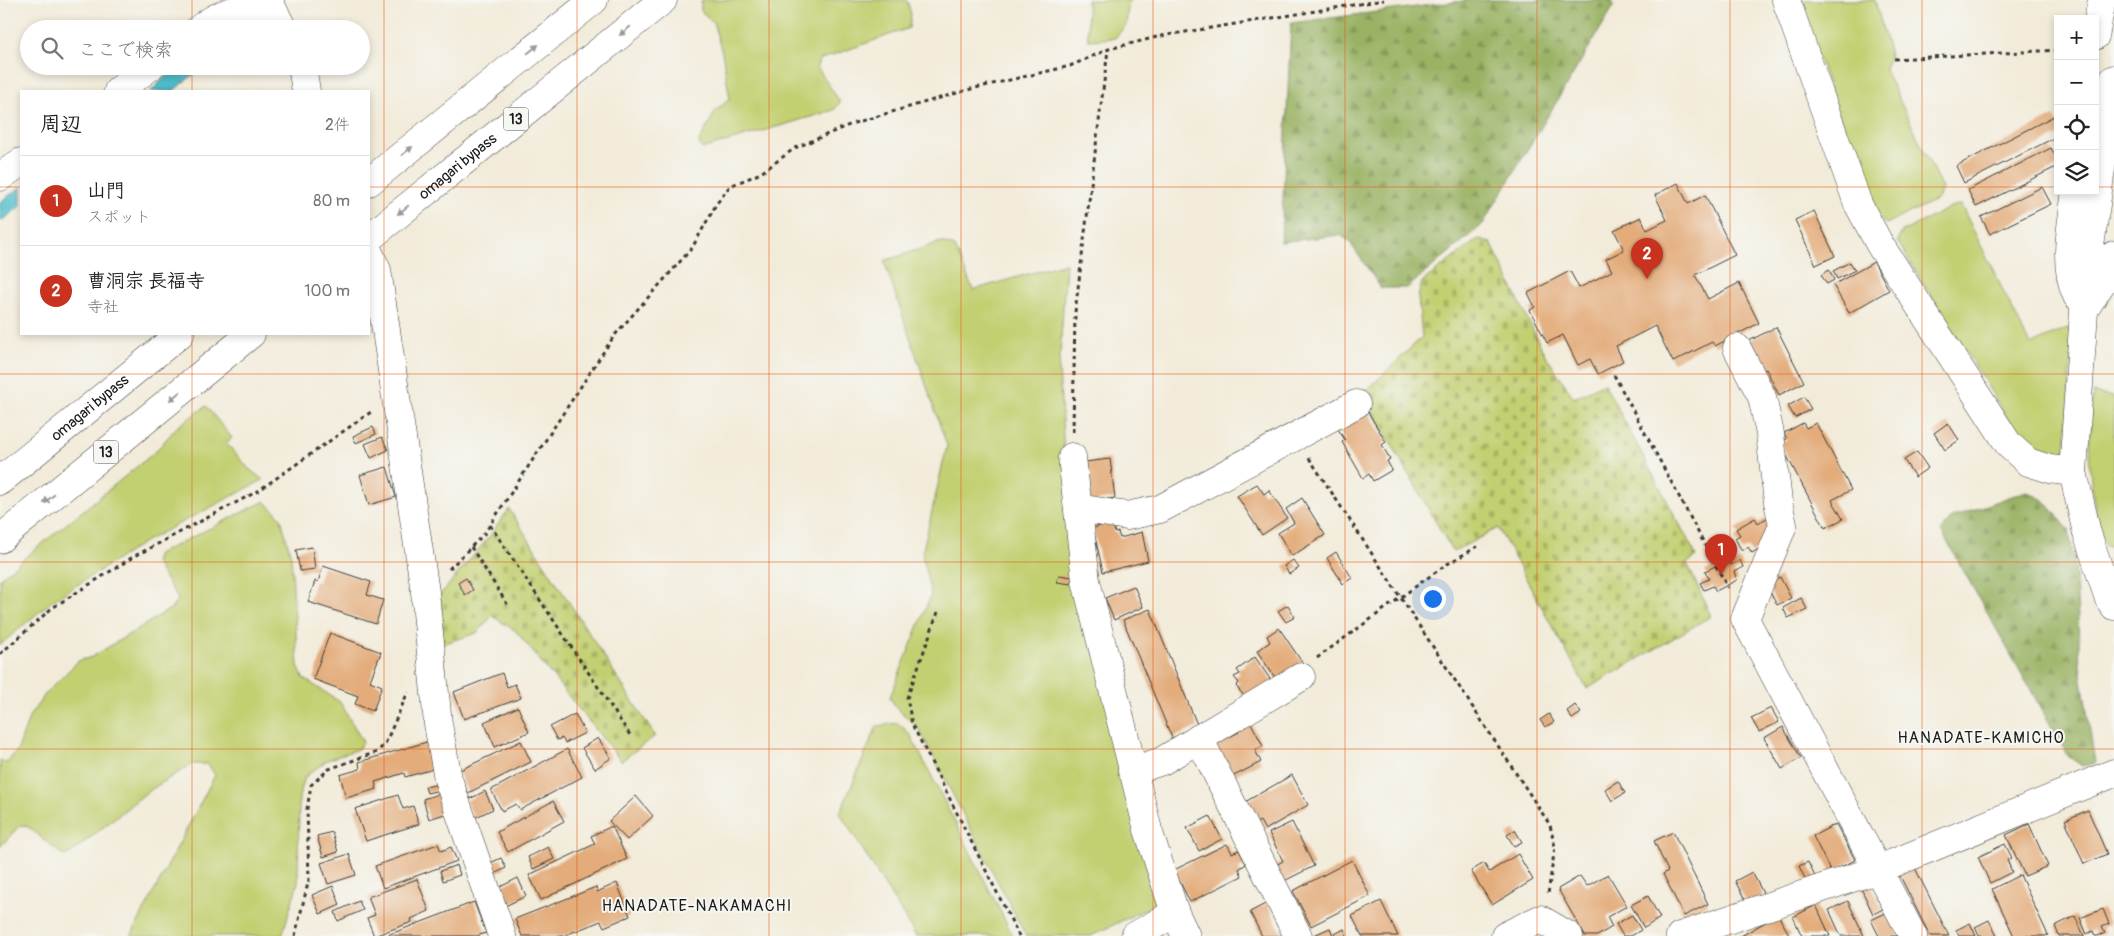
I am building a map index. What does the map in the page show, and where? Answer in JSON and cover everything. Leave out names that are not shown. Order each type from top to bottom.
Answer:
[{"type":"main road","points":[[370,181],[594,0]]},
{"type":"main road","name":"omagari bypass","points":[[370,237],[662,0]]},
{"type":"main road","points":[[1786,0],[1858,204],[1880,245],[2009,445],[2028,462],[2050,469],[2073,472]]},
{"type":"main road","points":[[2099,15],[2102,0]]},
{"type":"main road","points":[[216,20],[261,3],[275,20]]},
{"type":"main road","points":[[119,90],[139,75]]},
{"type":"main road","points":[[303,75],[306,90]]},
{"type":"main road","points":[[2114,79],[2087,267],[2073,472],[2087,533],[2109,599],[2114,606]]},
{"type":"main road","points":[[0,177],[20,163]]},
{"type":"main road","points":[[2076,195],[2069,255],[2074,290],[2084,311]]},
{"type":"main road","points":[[2084,311],[2109,272],[2114,254]]},
{"type":"main road","points":[[370,255],[377,270],[426,592],[438,724],[448,779],[502,936]]},
{"type":"main road","name":"omagari bypass","points":[[0,481],[179,335]]},
{"type":"main road","name":"13","points":[[0,539],[250,335]]},
{"type":"main road","points":[[1737,348],[1762,397],[1770,434],[1778,502],[1783,525],[1776,546],[1754,592],[1745,619],[1913,936]]},
{"type":"main road","points":[[1078,508],[1126,516],[1160,509],[1356,404]]},
{"type":"main road","points":[[1072,457],[1086,581],[1148,830],[1181,924],[1135,936]]},
{"type":"main road","points":[[1132,771],[1162,761],[1301,677]]},
{"type":"main road","points":[[1199,738],[1298,936]]},
{"type":"main road","points":[[1680,936],[1879,869],[2114,773]]},
{"type":"main road","points":[[1505,936],[1540,919],[1569,936]]},
{"type":"path","points":[[426,592],[484,534],[614,336],[692,248],[717,203],[730,186],[761,173],[795,148],[854,123],[971,89],[1070,66],[1108,49],[1161,36],[1384,0]]},
{"type":"path","points":[[1072,457],[1075,312],[1108,49]]},
{"type":"path","points":[[1894,59],[2054,50]]},
{"type":"path","points":[[1614,375],[1746,621]]},
{"type":"path","points":[[0,654],[52,608],[133,557],[258,491],[364,417],[396,398]]},
{"type":"path","points":[[1295,437],[1550,824],[1555,847],[1545,922]]},
{"type":"path","points":[[490,525],[632,738]]},
{"type":"path","points":[[1301,677],[1312,662],[1444,566],[1480,544]]},
{"type":"path","points":[[471,547],[509,607]]},
{"type":"path","points":[[938,612],[908,698],[912,724],[1019,936]]},
{"type":"path","points":[[295,936],[309,879],[307,809],[312,785],[329,769],[377,752],[385,744],[411,684]]},
{"type":"green space","points":[[704,0],[907,0],[911,14],[909,28],[819,60],[817,67],[840,102],[834,110],[702,149],[699,142],[716,110],[730,99],[722,52],[713,22],[701,11],[701,2]]},
{"type":"green space","points":[[1087,0],[1129,0],[1126,25],[1115,38],[1088,40]]},
{"type":"green space","points":[[1471,0],[1611,0],[1614,6],[1483,224],[1407,288],[1381,288],[1349,241],[1340,235],[1281,242],[1291,23]]},
{"type":"green space","points":[[1797,0],[1875,0],[1890,55],[1884,68],[1942,188],[1938,199],[1886,224],[1877,217]]},
{"type":"green space","points":[[1961,205],[2030,345],[2067,328],[2073,333],[2065,454],[2052,457],[2042,455],[2023,443],[1897,241],[1902,232],[1953,206]]},
{"type":"green space","points":[[1478,239],[1491,243],[1544,353],[1574,398],[1604,383],[1697,557],[1687,563],[1711,616],[1587,689],[1498,528],[1453,552],[1363,394],[1422,337],[1418,297],[1422,282]]},
{"type":"green space","points":[[941,242],[955,247],[973,290],[1066,263],[1059,369],[1064,453],[1159,895],[1155,904],[1091,936],[1026,936],[920,731],[895,706],[890,697],[931,595],[922,554],[947,446],[884,261]]},
{"type":"green space","points":[[2093,393],[2114,397],[2114,544],[2107,547],[2100,528],[2090,471]]},
{"type":"green space","points":[[206,406],[232,438],[226,443],[249,469],[263,480],[146,541],[52,601],[0,645],[0,578],[155,452],[177,427]]},
{"type":"green space","points":[[2026,491],[2045,501],[2069,530],[2076,575],[2080,666],[2095,763],[2082,766],[2068,756],[1941,531],[1951,518]]},
{"type":"green space","points":[[265,501],[281,518],[291,556],[298,666],[303,678],[340,702],[363,742],[358,749],[327,760],[305,777],[299,797],[298,882],[282,936],[131,936],[215,775],[208,764],[192,764],[147,792],[71,853],[64,856],[27,826],[20,825],[0,847],[0,760],[7,763],[18,749],[30,715],[47,692],[78,661],[92,657],[172,608],[178,599],[155,562],[158,554]]},
{"type":"green space","points":[[509,509],[655,736],[621,761],[516,631],[492,616],[477,633],[439,645],[439,596],[489,537]]},
{"type":"green space","points":[[898,723],[910,734],[1013,936],[916,936],[840,813],[877,726]]},
{"type":"water","points":[[168,75],[193,75],[174,90],[152,90]]},
{"type":"water","points":[[20,188],[20,207],[0,222],[0,202]]},
{"type":"building","points":[[2054,116],[2054,138],[1964,183],[1956,166]]},
{"type":"building","points":[[2051,148],[2054,154],[2054,168],[1976,207],[1968,190]]},
{"type":"building","points":[[1678,183],[1688,204],[1705,195],[1735,255],[1695,275],[1708,299],[1739,283],[1759,323],[1715,346],[1712,342],[1673,362],[1655,326],[1616,346],[1623,361],[1598,374],[1590,359],[1578,365],[1563,335],[1547,343],[1530,310],[1535,307],[1528,293],[1570,271],[1579,288],[1612,271],[1606,259],[1624,250],[1614,230],[1641,217],[1647,230],[1667,220],[1655,195]]},
{"type":"building","points":[[2042,187],[2051,204],[1990,234],[1981,217]]},
{"type":"building","points":[[1814,211],[1835,256],[1816,265],[1795,220]]},
{"type":"building","points":[[1850,262],[1855,270],[1837,279],[1833,271]]},
{"type":"building","points":[[1874,262],[1889,290],[1849,313],[1833,285]]},
{"type":"building","points":[[1829,270],[1834,280],[1827,284],[1821,275]]},
{"type":"building","points":[[1776,327],[1804,382],[1779,395],[1766,369],[1762,371],[1747,342]]},
{"type":"building","points":[[1804,397],[1811,409],[1795,418],[1788,406]]},
{"type":"building","points":[[1365,407],[1386,442],[1382,445],[1390,459],[1387,461],[1392,470],[1373,481],[1369,474],[1363,478],[1342,442],[1345,440],[1338,429],[1357,419]]},
{"type":"building","points":[[1803,423],[1806,428],[1816,423],[1851,490],[1832,500],[1843,519],[1825,528],[1780,443],[1787,439],[1784,433]]},
{"type":"building","points":[[1948,423],[1959,440],[1945,450],[1934,433]]},
{"type":"building","points":[[373,427],[376,434],[356,443],[353,436]]},
{"type":"building","points":[[382,437],[388,450],[371,458],[365,444]]},
{"type":"building","points":[[1917,452],[1928,468],[1915,477],[1904,460]]},
{"type":"building","points":[[1110,459],[1115,498],[1090,502],[1085,462]]},
{"type":"building","points":[[387,467],[396,497],[369,505],[360,475]]},
{"type":"building","points":[[1257,484],[1264,494],[1269,490],[1287,518],[1262,535],[1237,496]]},
{"type":"building","points":[[1302,498],[1325,535],[1292,556],[1278,533],[1294,523],[1286,509]]},
{"type":"building","points":[[1755,518],[1758,523],[1767,518],[1776,533],[1769,543],[1752,553],[1748,547],[1742,551],[1735,538],[1740,535],[1736,529]]},
{"type":"building","points":[[1112,523],[1115,533],[1118,532],[1120,538],[1142,532],[1148,561],[1103,572],[1093,528]]},
{"type":"building","points":[[312,547],[315,569],[300,571],[296,550]]},
{"type":"building","points":[[1336,552],[1352,578],[1343,584],[1327,558]]},
{"type":"building","points":[[1293,560],[1299,568],[1289,574],[1284,566]]},
{"type":"building","points":[[1728,560],[1731,565],[1740,560],[1743,567],[1734,572],[1737,580],[1716,591],[1713,586],[1704,590],[1700,583],[1709,579],[1705,571]]},
{"type":"building","points":[[323,566],[371,582],[367,595],[383,600],[376,624],[308,602],[315,581],[318,582]]},
{"type":"building","points":[[1059,575],[1072,577],[1071,584],[1057,582]]},
{"type":"building","points":[[1780,577],[1791,598],[1777,605],[1766,584]]},
{"type":"building","points":[[466,578],[473,590],[465,595],[458,583]]},
{"type":"building","points":[[1134,586],[1143,607],[1114,620],[1105,598]]},
{"type":"building","points":[[1801,598],[1807,609],[1788,618],[1783,608]]},
{"type":"building","points":[[1288,605],[1295,617],[1286,622],[1278,611]]},
{"type":"building","points":[[1150,609],[1198,727],[1172,738],[1123,620]]},
{"type":"building","points":[[1279,628],[1304,665],[1278,682],[1257,651],[1270,642],[1267,636]]},
{"type":"building","points":[[330,633],[381,652],[370,681],[382,686],[373,711],[355,704],[358,696],[313,679]]},
{"type":"building","points":[[1255,657],[1272,682],[1247,700],[1236,686],[1239,683],[1234,677],[1240,674],[1237,670]]},
{"type":"building","points":[[502,673],[507,687],[515,684],[521,698],[464,719],[454,692]]},
{"type":"building","points":[[1575,705],[1581,713],[1572,719],[1567,711]]},
{"type":"building","points":[[518,707],[529,732],[495,747],[484,722]]},
{"type":"building","points":[[1771,708],[1779,722],[1759,732],[1751,718]]},
{"type":"building","points":[[575,714],[585,733],[565,743],[562,738],[557,740],[550,727]]},
{"type":"building","points":[[1549,714],[1554,722],[1545,727],[1540,720]]},
{"type":"building","points":[[1250,721],[1263,746],[1255,750],[1261,762],[1230,778],[1214,745],[1239,732],[1237,728]]},
{"type":"building","points":[[1783,727],[1801,758],[1782,769],[1764,738]]},
{"type":"building","points":[[598,738],[611,758],[595,769],[582,748]]},
{"type":"building","points":[[430,741],[437,768],[405,777],[404,773],[375,782],[377,789],[346,798],[340,775],[360,769],[359,762]]},
{"type":"building","points":[[521,741],[531,762],[468,793],[458,771]]},
{"type":"building","points":[[567,749],[582,777],[520,810],[516,804],[502,811],[491,790]]},
{"type":"building","points":[[1292,775],[1308,805],[1265,830],[1260,821],[1256,823],[1245,802]]},
{"type":"building","points":[[1618,781],[1625,793],[1612,801],[1605,789]]},
{"type":"building","points":[[439,784],[440,790],[427,793],[425,787]]},
{"type":"building","points":[[485,791],[493,809],[474,818],[466,801]]},
{"type":"building","points":[[442,793],[448,813],[429,819],[423,799]]},
{"type":"building","points":[[398,795],[403,809],[413,806],[419,824],[366,841],[355,809]]},
{"type":"building","points":[[636,796],[653,816],[627,840],[609,821]]},
{"type":"building","points":[[553,801],[564,821],[508,852],[497,832]]},
{"type":"building","points":[[2088,810],[2107,854],[2084,864],[2065,820]]},
{"type":"building","points":[[1210,816],[1222,839],[1199,851],[1187,828]]},
{"type":"building","points":[[1292,822],[1314,866],[1282,882],[1274,866],[1283,861],[1269,833]]},
{"type":"building","points":[[1836,824],[1855,860],[1831,872],[1813,836]]},
{"type":"building","points":[[2029,824],[2048,866],[2025,876],[2006,835]]},
{"type":"building","points":[[612,826],[627,859],[541,900],[529,875],[595,844],[591,836]]},
{"type":"building","points":[[1515,830],[1522,842],[1514,846],[1507,835]]},
{"type":"building","points":[[332,832],[338,852],[323,857],[317,836]]},
{"type":"building","points":[[1673,832],[1708,904],[1684,916],[1663,874],[1668,871],[1654,841]]},
{"type":"building","points":[[438,844],[441,851],[451,847],[457,861],[383,888],[375,866]]},
{"type":"building","points":[[1227,844],[1232,853],[1239,850],[1246,864],[1239,869],[1242,876],[1190,902],[1174,870]]},
{"type":"building","points":[[2005,844],[2012,858],[2007,860],[2012,872],[1990,883],[1978,857]]},
{"type":"building","points":[[548,847],[554,859],[533,869],[528,857]]},
{"type":"building","points":[[349,854],[356,875],[328,884],[321,863]]},
{"type":"building","points":[[1518,854],[1533,880],[1492,905],[1471,871],[1484,863],[1489,872]]},
{"type":"building","points":[[501,858],[506,868],[494,874],[488,864]]},
{"type":"building","points":[[1352,860],[1370,896],[1311,926],[1293,891]]},
{"type":"building","points":[[1808,862],[1817,881],[1808,885],[1799,866]]},
{"type":"building","points":[[1912,862],[1949,936],[1930,936],[1897,870]]},
{"type":"building","points":[[457,865],[460,875],[443,881],[440,871]]},
{"type":"building","points":[[1752,872],[1764,895],[1747,903],[1735,881]]},
{"type":"building","points":[[1608,874],[1627,906],[1607,917],[1612,927],[1597,936],[1585,936],[1558,889],[1580,876],[1587,886]]},
{"type":"building","points":[[2020,875],[2048,935],[2014,936],[1992,889]]},
{"type":"building","points":[[518,878],[526,896],[503,907],[494,890]]},
{"type":"building","points":[[417,879],[429,911],[411,919],[412,922],[374,936],[367,918],[375,915],[368,897]]},
{"type":"building","points":[[1869,882],[1883,909],[1873,914],[1860,886]]},
{"type":"building","points":[[617,883],[630,916],[604,927],[601,921],[563,936],[522,936],[515,919],[596,887],[597,892]]},
{"type":"building","points":[[333,886],[340,905],[320,914],[312,895]]},
{"type":"building","points":[[1648,896],[1660,918],[1644,928],[1631,905]]},
{"type":"building","points":[[359,901],[363,910],[338,921],[335,912]]},
{"type":"building","points":[[1381,901],[1398,936],[1362,936],[1352,916]]},
{"type":"building","points":[[1848,901],[1864,936],[1841,936],[1829,910]]},
{"type":"building","points":[[474,902],[486,933],[477,936],[385,936]]},
{"type":"building","points":[[1267,903],[1283,936],[1262,936],[1250,912]]},
{"type":"building","points":[[1816,905],[1830,936],[1802,936],[1793,917]]},
{"type":"building","points":[[2103,909],[2109,924],[2102,927],[2105,933],[2095,936],[2093,931],[2087,934],[2080,918]]},
{"type":"building","points":[[1888,912],[1899,936],[1879,936],[1871,920]]},
{"type":"building","points":[[1632,915],[1641,930],[1631,936],[1623,936],[1616,924]]},
{"type":"building","points":[[1778,915],[1790,936],[1741,936]]},
{"type":"building","points":[[2075,916],[2084,936],[2059,936],[2055,926]]},
{"type":"building","points":[[1989,920],[1997,936],[1979,936],[1975,927]]},
{"type":"building","points":[[1970,923],[1976,936],[1959,936],[1956,930]]},
{"type":"building","points":[[1330,928],[1333,935],[1344,929],[1347,936],[1312,936]]},
{"type":"place","name":"曹洞宗 長福寺","points":[[1647,279]]},
{"type":"place","name":"山門","points":[[1721,575]]},
{"type":"district","name":"HANADATE-KAMICHO","points":[[1981,737]]},
{"type":"district","name":"HANADATE-NAKAMACHI","points":[[697,905]]}]
